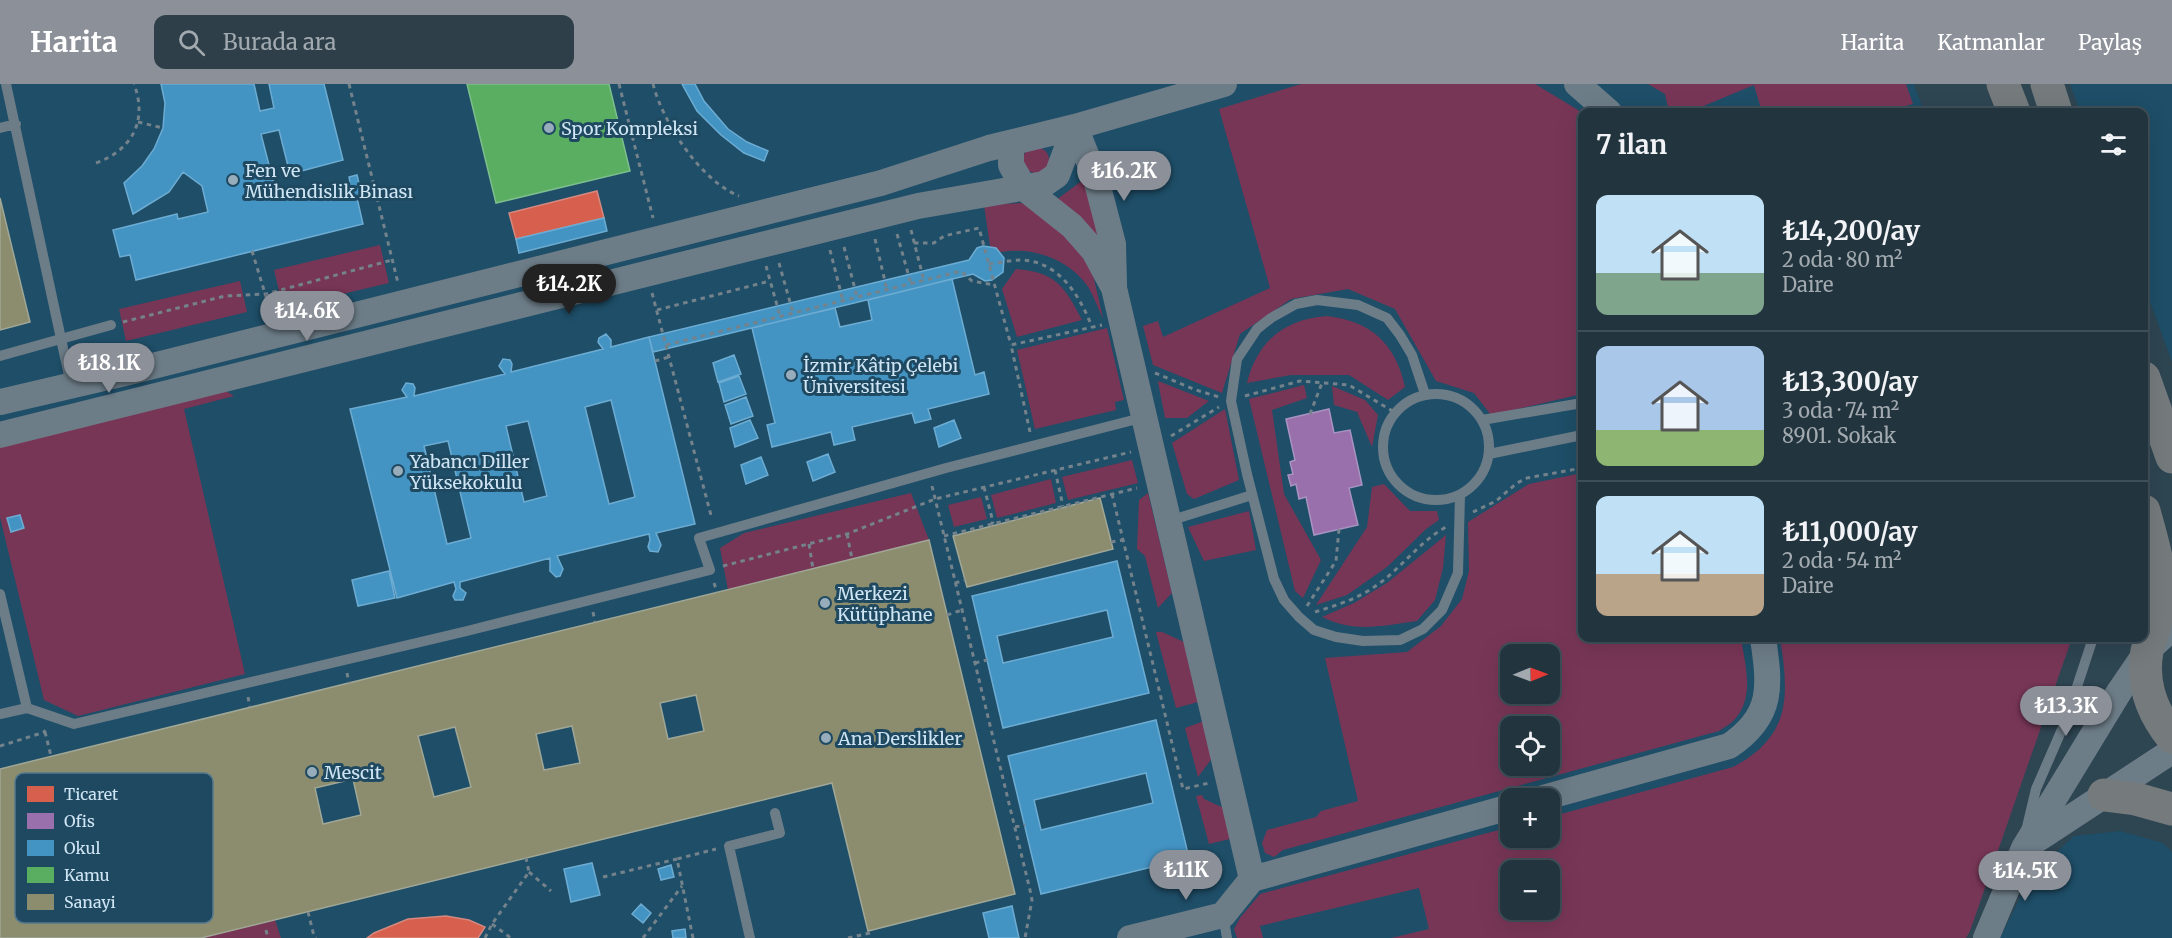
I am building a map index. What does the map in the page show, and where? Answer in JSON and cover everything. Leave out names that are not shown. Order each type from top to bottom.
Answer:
[{"type":"main road","points":[[2003,84],[2012,108]]},
{"type":"main road","points":[[2047,84],[2055,108]]},
{"type":"main road","points":[[2148,389],[2172,457]]},
{"type":"main road","points":[[2148,525],[2160,576],[2160,603],[2147,651],[2146,687],[2160,721],[2172,737]]},
{"type":"main road","points":[[2104,795],[2136,799],[2172,809]]},
{"type":"street","points":[[0,402],[278,335],[881,183],[989,148],[1075,127],[1224,84]]},
{"type":"street","points":[[1577,84],[1605,108]]},
{"type":"street","points":[[0,435],[889,213],[1044,184],[1057,175],[1075,127]]},
{"type":"street","points":[[1075,127],[1096,180],[1113,244],[1114,288],[1252,879],[1225,926],[1130,938]]},
{"type":"street","points":[[1011,142],[1011,165],[1024,188],[1072,226],[1094,251],[1114,288]]},
{"type":"street","points":[[325,323],[332,352]]},
{"type":"street","points":[[125,373],[134,402]]},
{"type":"street","points":[[1986,938],[2024,848],[2119,692],[2147,651],[2172,628]]},
{"type":"street","points":[[1560,793],[1729,746],[1746,734],[1757,719],[1767,698],[1769,677],[1764,642]]},
{"type":"street","points":[[2024,848],[2172,752]]},
{"type":"street","points":[[1252,879],[1500,810]]},
{"type":"lane","points":[[6,84],[71,386]]},
{"type":"lane","points":[[0,128],[16,124]]},
{"type":"lane","points":[[1425,394],[1412,355],[1387,318],[1358,305],[1317,300],[1296,304],[1257,329],[1237,359],[1231,400],[1274,579],[1284,600],[1314,630],[1336,637],[1363,641],[1400,639],[1423,629],[1442,610],[1458,573],[1461,495]]},
{"type":"lane","points":[[0,356],[61,341],[111,325]]},
{"type":"lane","points":[[1442,393],[1458,398],[1472,407],[1482,420],[1488,437],[1489,454],[1484,471],[1474,485],[1461,495],[1443,500],[1425,500],[1408,493],[1394,481],[1385,464],[1382,446],[1385,428],[1394,412],[1408,400],[1425,394],[1442,393]]},
{"type":"lane","points":[[1482,420],[1578,404]]},
{"type":"lane","points":[[0,714],[27,708],[74,723],[467,631],[710,570],[699,538],[716,532],[929,473],[1145,417]]},
{"type":"lane","points":[[1489,454],[1578,436]]},
{"type":"lane","points":[[1169,521],[1252,495]]},
{"type":"lane","points":[[0,594],[27,708]]},
{"type":"lane","points":[[2024,848],[2036,789],[2066,720],[2092,642]]},
{"type":"lane","points":[[750,938],[729,846],[780,833],[775,813]]},
{"type":"path","points":[[96,163],[118,152],[134,133],[140,109],[134,84]]},
{"type":"path","points":[[349,84],[403,303]]},
{"type":"path","points":[[619,84],[658,238]]},
{"type":"path","points":[[653,84],[657,99],[676,137],[700,167],[732,193],[774,210]]},
{"type":"path","points":[[138,122],[164,128]]},
{"type":"path","points":[[889,213],[914,243],[924,280]]},
{"type":"path","points":[[889,213],[911,284]]},
{"type":"path","points":[[887,290],[889,213]]},
{"type":"path","points":[[832,227],[857,297]]},
{"type":"path","points":[[832,227],[843,301]]},
{"type":"path","points":[[914,243],[934,243],[944,236],[979,228],[1011,345],[1033,446]]},
{"type":"path","points":[[767,243],[770,280],[780,316]]},
{"type":"path","points":[[767,243],[793,313]]},
{"type":"path","points":[[252,251],[278,335]]},
{"type":"path","points":[[111,325],[225,296],[266,294],[392,260]]},
{"type":"path","points":[[989,264],[1021,260],[1037,263],[1054,272],[1070,285],[1082,303],[1092,327]]},
{"type":"path","points":[[666,345],[960,272],[972,281],[994,285]]},
{"type":"path","points":[[647,273],[716,532]]},
{"type":"path","points":[[657,310],[770,280]]},
{"type":"path","points":[[1011,345],[1122,320]]},
{"type":"path","points":[[655,361],[669,357]]},
{"type":"path","points":[[1131,362],[1196,390],[1231,400]]},
{"type":"path","points":[[710,570],[847,534],[935,499],[1152,447],[1231,400],[1300,381],[1348,385],[1394,412]]},
{"type":"path","points":[[1310,414],[1322,383]]},
{"type":"path","points":[[1299,617],[1348,601],[1372,589],[1411,556],[1428,537],[1460,518],[1496,501],[1517,483],[1527,478],[1578,469]]},
{"type":"path","points":[[1055,470],[1063,506]]},
{"type":"path","points":[[929,473],[1032,900],[1025,938]]},
{"type":"path","points":[[944,536],[1160,483]]},
{"type":"path","points":[[984,487],[992,524]]},
{"type":"path","points":[[1112,494],[1184,789],[1210,783]]},
{"type":"path","points":[[1299,617],[1336,561],[1339,529]]},
{"type":"path","points":[[847,534],[852,559]]},
{"type":"path","points":[[1111,542],[1123,540]]},
{"type":"path","points":[[809,544],[813,569]]},
{"type":"path","points":[[956,583],[965,580]]},
{"type":"path","points":[[947,615],[962,610]]},
{"type":"path","points":[[975,663],[987,660]]},
{"type":"path","points":[[0,746],[45,732]]},
{"type":"path","points":[[47,741],[51,756]]},
{"type":"path","points":[[1015,827],[1025,825]]},
{"type":"path","points":[[603,877],[729,846]]},
{"type":"path","points":[[526,858],[529,872],[551,891]]},
{"type":"path","points":[[677,859],[693,938]]},
{"type":"path","points":[[485,938],[492,924],[529,872]]},
{"type":"path","points":[[643,938],[682,886]]},
{"type":"path","points":[[308,912],[316,938]]},
{"type":"path","points":[[492,924],[511,938]]},
{"type":"path","points":[[266,930],[268,938]]},
{"type":"path","points":[[848,938],[870,933]]},
{"type":"shaded area","name":"İzmir Kâtip Çelebi Üniversitesi","points":[[0,84],[1914,84],[1923,108],[1578,108],[1578,642],[2071,642],[1966,938],[0,938]]},
{"type":"shaded area","points":[[1301,84],[1535,84],[1578,110],[1578,395],[1491,415],[1474,393],[1436,381],[1395,309],[1348,289],[1291,299],[1240,334],[1222,393],[1153,365],[1143,326],[1158,321],[1163,337],[1270,288],[1219,109]]},
{"type":"shaded area","points":[[1648,84],[1906,84],[1913,104],[1897,108],[1761,108],[1754,85],[1699,108],[1668,108],[1665,94]]},
{"type":"shaded area","points":[[2070,84],[2172,84],[2172,362],[2148,296],[2148,108],[2079,108]]},
{"type":"shaded area","points":[[1036,147],[1045,151],[1049,160],[1045,169],[1036,173],[1027,169],[1023,160],[1027,151]]},
{"type":"shaded area","points":[[1087,177],[1109,256],[1052,203]]},
{"type":"shaded area","points":[[1022,203],[1047,218],[1079,251],[1093,275],[1103,318],[1088,288],[1069,267],[1048,256],[1025,251],[1001,252],[990,246],[984,205]]},
{"type":"shaded area","points":[[380,245],[389,283],[283,308],[274,270]]},
{"type":"shaded area","points":[[1016,269],[1041,274],[1058,283],[1082,320],[1017,337],[1002,289]]},
{"type":"shaded area","points":[[240,281],[247,312],[126,341],[119,309]]},
{"type":"shaded area","points":[[1327,316],[1356,323],[1379,337],[1395,358],[1405,387],[1388,400],[1349,375],[1291,375],[1247,383],[1258,356],[1275,335],[1298,322]]},
{"type":"shaded area","points":[[1107,328],[1124,400],[1115,402],[1116,410],[1035,429],[1017,350]]},
{"type":"shaded area","points":[[1158,381],[1209,401],[1187,418],[1165,418]]},
{"type":"shaded area","points":[[1304,385],[1307,398],[1272,410],[1284,494],[1321,560],[1303,598],[1295,591],[1249,399]]},
{"type":"shaded area","points":[[1332,386],[1365,400],[1378,415],[1372,447],[1357,412],[1334,405]]},
{"type":"shaded area","points":[[226,391],[234,396],[184,409],[245,674],[78,716],[44,700],[0,517],[0,446]]},
{"type":"shaded area","points":[[1225,409],[1239,480],[1194,499],[1187,494],[1172,443]]},
{"type":"shaded area","points":[[1132,460],[1138,483],[1068,500],[1062,477]]},
{"type":"shaded area","points":[[1578,474],[1578,642],[1742,642],[1747,690],[1741,710],[1735,719],[1719,731],[1560,774],[1560,716],[1500,716],[1500,776],[1554,776],[1510,788],[1500,788],[1500,791],[1283,850],[1274,857],[1265,853],[1262,843],[1267,830],[1316,817],[1321,811],[1358,801],[1325,658],[1407,652],[1441,626],[1462,599],[1469,571],[1468,522],[1529,484]]},
{"type":"shaded area","points":[[1051,479],[1056,503],[997,518],[991,495]]},
{"type":"shaded area","points":[[1384,484],[1410,511],[1437,511],[1439,520],[1426,529],[1387,567],[1347,595],[1316,605],[1367,527],[1372,487]]},
{"type":"shaded area","points":[[911,493],[929,540],[728,590],[720,548],[744,533]]},
{"type":"shaded area","points":[[1148,493],[1172,593],[1158,608],[1145,556],[1137,549],[1139,500]]},
{"type":"shaded area","points":[[981,497],[987,519],[954,527],[948,505]]},
{"type":"shaded area","points":[[1249,511],[1256,550],[1204,561],[1188,527]]},
{"type":"shaded area","points":[[1446,535],[1443,568],[1435,600],[1417,621],[1357,627],[1322,617],[1354,603],[1387,583]]},
{"type":"shaded area","points":[[1156,632],[1162,632],[1184,642],[1198,702],[1176,708]]},
{"type":"shaded area","points":[[1781,642],[2071,642],[1966,938],[1391,938],[1429,929],[1419,888],[1260,926],[1263,938],[1237,938],[1234,929],[1260,894],[1500,830],[1500,848],[1560,848],[1560,814],[1733,767],[1752,755],[1766,742],[1776,728],[1785,696]]},
{"type":"shaded area","points":[[1204,721],[1213,757],[1198,777],[1185,728]]},
{"type":"shaded area","points":[[1202,795],[1204,799],[1226,809],[1234,838],[1209,844],[1196,796]]},
{"type":"shaded area","points":[[2120,831],[2163,843],[2172,852],[2172,938],[2000,938],[2031,876],[2074,836]]},
{"type":"shaded area","points":[[275,920],[281,938],[201,938]]},
{"type":"building: Ticaret","points":[[597,191],[604,218],[516,239],[509,213]]},
{"type":"building: Ticaret","points":[[446,916],[469,920],[485,927],[478,938],[367,938],[408,919]]},
{"type":"building: Ofis","points":[[1329,409],[1334,433],[1350,430],[1362,485],[1349,488],[1358,525],[1314,535],[1306,497],[1299,499],[1296,484],[1291,486],[1288,475],[1293,474],[1290,462],[1295,460],[1286,419]]},
{"type":"building: Okul","name":"Fen ve Mühendislik Binası","points":[[161,84],[254,84],[260,111],[274,108],[269,84],[324,84],[343,160],[290,174],[279,130],[261,134],[278,200],[350,182],[349,177],[357,175],[362,196],[357,198],[363,224],[136,280],[130,255],[120,257],[113,230],[177,214],[178,219],[208,212],[202,186],[183,172],[169,192],[133,214],[124,183],[142,166],[154,149],[163,128],[165,103]]},
{"type":"building: Okul","points":[[682,84],[695,84],[704,101],[728,129],[747,142],[768,151],[764,161],[744,153],[721,135],[697,111]]},
{"type":"building: Okul","points":[[604,218],[607,231],[519,253],[516,239]]},
{"type":"building: Okul","points":[[983,246],[996,248],[1004,258],[1003,272],[992,280],[985,281],[973,274],[653,352],[649,337],[969,260],[977,248]]},
{"type":"building: Okul","points":[[952,279],[975,375],[984,372],[989,394],[928,409],[931,419],[915,423],[912,413],[852,427],[855,440],[834,445],[831,432],[772,447],[767,425],[775,423],[752,328],[835,308],[840,327],[872,320],[868,300]]},
{"type":"building: Okul","name":"Yabancı Diller Yüksekokulu","points":[[606,334],[611,340],[611,347],[649,337],[695,524],[656,533],[661,545],[658,552],[650,551],[648,547],[649,534],[557,556],[563,569],[560,576],[556,577],[550,571],[550,558],[460,582],[460,588],[466,593],[463,600],[455,600],[453,596],[456,589],[454,582],[397,598],[350,409],[407,397],[402,390],[406,383],[413,384],[414,396],[505,374],[499,366],[503,359],[510,360],[511,372],[603,349],[598,342],[599,338]],"holes":[[[611,400],[635,497],[609,504],[585,407]],[[528,421],[547,496],[524,502],[506,426]],[[448,441],[471,538],[447,544],[424,446]]]},
{"type":"building: Okul","points":[[734,355],[741,374],[718,382],[713,363]]},
{"type":"building: Okul","points":[[739,376],[746,394],[724,402],[719,383]]},
{"type":"building: Okul","points":[[746,397],[753,416],[731,424],[725,405]]},
{"type":"building: Okul","points":[[750,420],[758,438],[735,447],[730,428]]},
{"type":"building: Okul","points":[[954,420],[961,438],[939,447],[934,428]]},
{"type":"building: Okul","points":[[828,454],[835,472],[813,481],[807,462]]},
{"type":"building: Okul","points":[[761,457],[768,475],[746,484],[741,465]]},
{"type":"building: Okul","points":[[20,515],[24,528],[11,532],[7,518]]},
{"type":"building: Okul","points":[[1117,561],[1149,693],[1003,728],[972,596]],"holes":[[[1107,610],[1113,637],[1003,663],[997,636]]]},
{"type":"building: Okul","points":[[389,571],[395,598],[358,606],[352,580]]},
{"type":"building: Okul","points":[[1156,720],[1189,858],[1041,894],[1008,756]],"holes":[[[1146,773],[1153,803],[1041,830],[1034,800]]]},
{"type":"building: Okul","points":[[592,863],[600,895],[571,902],[564,869]]},
{"type":"building: Okul","points":[[671,865],[674,877],[661,880],[658,869]]},
{"type":"building: Okul","points":[[641,904],[651,913],[643,923],[632,914]]},
{"type":"building: Okul","points":[[1012,906],[1019,938],[989,938],[983,913]]},
{"type":"building: Okul","points":[[685,929],[686,938],[673,938],[672,931]]},
{"type":"building: Kamu","name":"Spor Kompleksi","points":[[467,84],[609,84],[630,171],[496,203]]},
{"type":"building: Sanayi","points":[[0,198],[30,322],[0,330]]},
{"type":"building: Sanayi","points":[[1100,498],[1113,549],[967,587],[953,536]]},
{"type":"building: Sanayi","name":"Ana Derslikler","points":[[929,540],[1015,894],[868,931],[832,783],[201,938],[0,938],[0,769]],"holes":[[[696,695],[704,731],[668,739],[660,703]],[[572,726],[580,763],[544,770],[536,734]],[[455,727],[471,787],[434,797],[418,736]],[[353,779],[361,815],[323,824],[315,788]]]},
{"type":"place","name":"Spor Kompleksi","points":[[549,128]]},
{"type":"place","name":"Fen ve Mühendislik Binası","points":[[233,180]]},
{"type":"place","name":"İzmir Kâtip Çelebi Üniversitesi","points":[[791,375]]},
{"type":"place","name":"Yabancı Diller Yüksekokulu","points":[[398,471]]},
{"type":"place","name":"Merkezi Kütüphane","points":[[825,603]]},
{"type":"place","name":"Ana Derslikler","points":[[826,738]]},
{"type":"place","name":"Mescit","points":[[312,772]]}]
